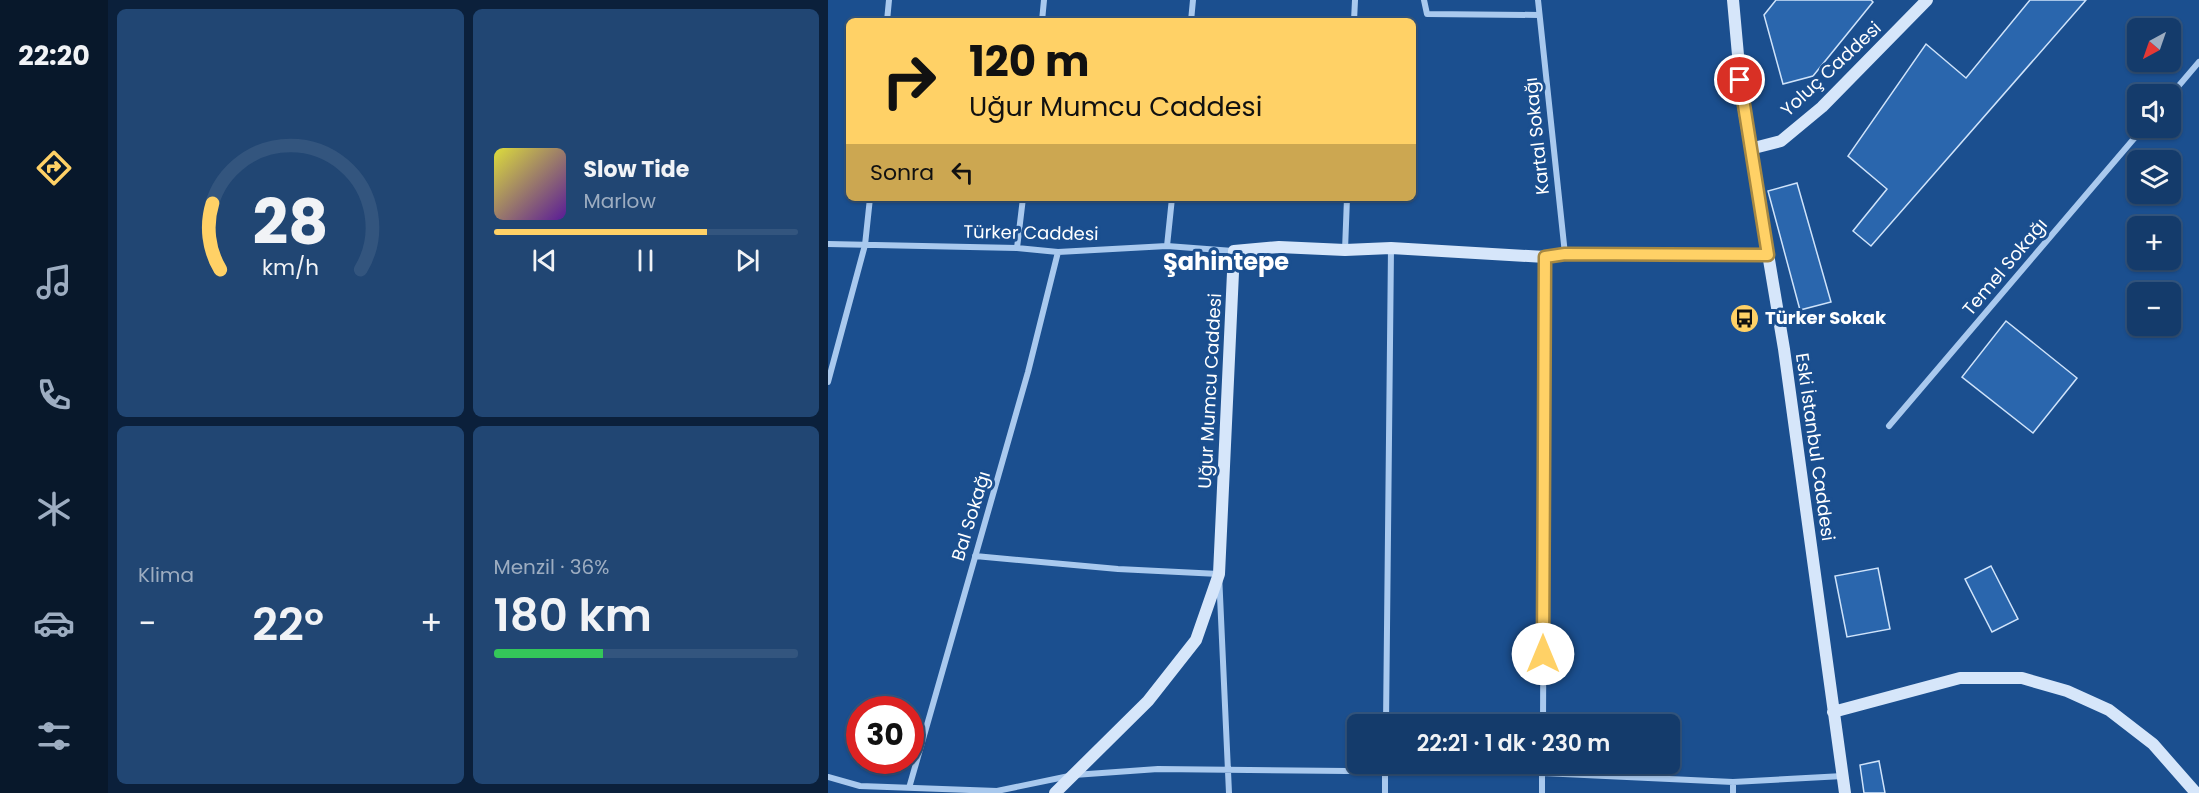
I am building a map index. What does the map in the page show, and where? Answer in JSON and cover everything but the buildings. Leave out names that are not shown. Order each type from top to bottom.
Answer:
[{"type":"street","points":[[887,18],[889,0]]},
{"type":"street","points":[[1042,18],[1044,0]]},
{"type":"street","points":[[1191,18],[1193,0]]},
{"type":"street","points":[[1354,18],[1355,0]]},
{"type":"street","points":[[1424,0],[1427,14],[1539,15]]},
{"type":"street","name":"Kartal Sokağı","points":[[1538,0],[1565,254]]},
{"type":"street","name":"Eski İstanbul Caddesi","points":[[1733,0],[1742,99],[1785,361],[1845,793]]},
{"type":"street","name":"Yoluç Caddesi","points":[[1750,149],[1781,141],[1822,107],[1927,0]]},
{"type":"street","points":[[2180,84],[2199,62]]},
{"type":"street","name":"Temel Sokağı","points":[[1889,426],[2135,138]]},
{"type":"street","points":[[828,382],[865,245],[870,201]]},
{"type":"street","points":[[1017,248],[1023,201]]},
{"type":"street","points":[[1167,246],[1172,201]]},
{"type":"street","points":[[1345,250],[1347,201]]},
{"type":"street","name":"Türker Caddesi","points":[[828,244],[1017,248],[1058,252],[1167,246],[1234,251]]},
{"type":"street","points":[[1234,251],[1279,247],[1345,250],[1391,248],[1545,257],[1565,254],[1768,255]]},
{"type":"street","points":[[1386,714],[1391,248]]},
{"type":"street","name":"Uğur Mumcu Caddesi","points":[[1055,793],[1148,701],[1196,640],[1219,574],[1234,251]]},
{"type":"street","name":"Bal Sokağı","points":[[909,788],[1022,394],[1058,252]]},
{"type":"street","points":[[1542,714],[1545,257]]},
{"type":"street","points":[[975,556],[1118,569],[1219,574],[1229,793]]},
{"type":"street","points":[[1833,712],[1960,678],[2022,678],[2067,691],[2109,710],[2153,744],[2196,793]]},
{"type":"street","points":[[828,777],[860,786],[997,791],[1074,775],[1158,769],[1347,771]]},
{"type":"street","points":[[1385,774],[1385,793]]},
{"type":"street","points":[[1542,774],[1542,793]]},
{"type":"street","points":[[1563,774],[1733,782],[1843,776]]},
{"type":"street","points":[[1733,782],[1733,793]]},
{"type":"place","name":"Türker Sokak","points":[[1744,318]]},
{"type":"district","name":"Şahintepe","points":[[1226,262]]},
{"type":"route","points":[[1543,654],[1545,257],[1565,254],[1768,255],[1740,80]]}]
